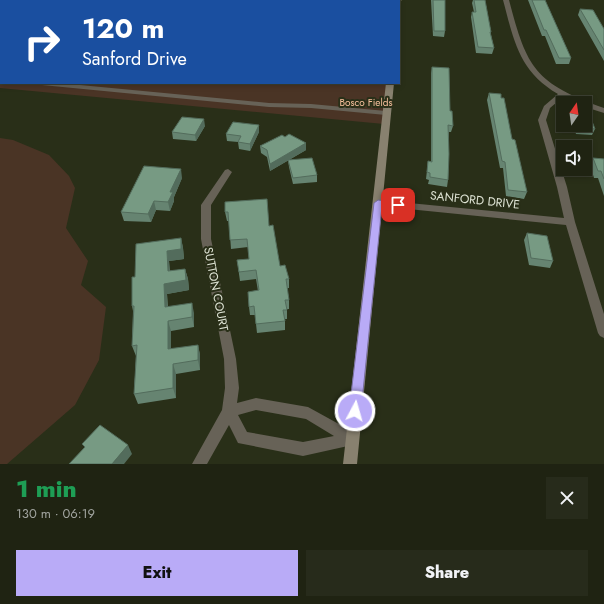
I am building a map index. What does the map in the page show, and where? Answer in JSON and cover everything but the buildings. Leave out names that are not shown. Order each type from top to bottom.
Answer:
[{"type":"main road","points":[[350,464],[390,84]]},
{"type":"street","points":[[506,0],[523,55],[530,68],[546,82],[568,96]]},
{"type":"street","points":[[563,94],[551,101],[544,111],[542,120],[562,187],[570,222],[604,333]]},
{"type":"street","points":[[592,106],[604,111]]},
{"type":"street","name":"SUTTON COURT","points":[[199,464],[229,411],[232,388],[230,360],[206,239],[206,205],[228,172]]},
{"type":"street","name":"SANFORD DRIVE","points":[[378,203],[570,222]]},
{"type":"street","points":[[256,404],[308,413],[352,439],[303,449],[243,438],[229,411],[256,404]]},
{"type":"lane","points":[[64,84],[86,85],[268,105],[311,106],[386,113]]},
{"type":"green space","name":"Bosco Fields","points":[[0,84],[389,84],[384,124],[0,88]]},
{"type":"green space","points":[[0,138],[13,140],[49,155],[69,176],[75,188],[66,228],[88,261],[81,285],[106,307],[99,360],[75,405],[7,464],[0,464]]},
{"type":"route","points":[[355,411],[378,203],[398,205]]}]
